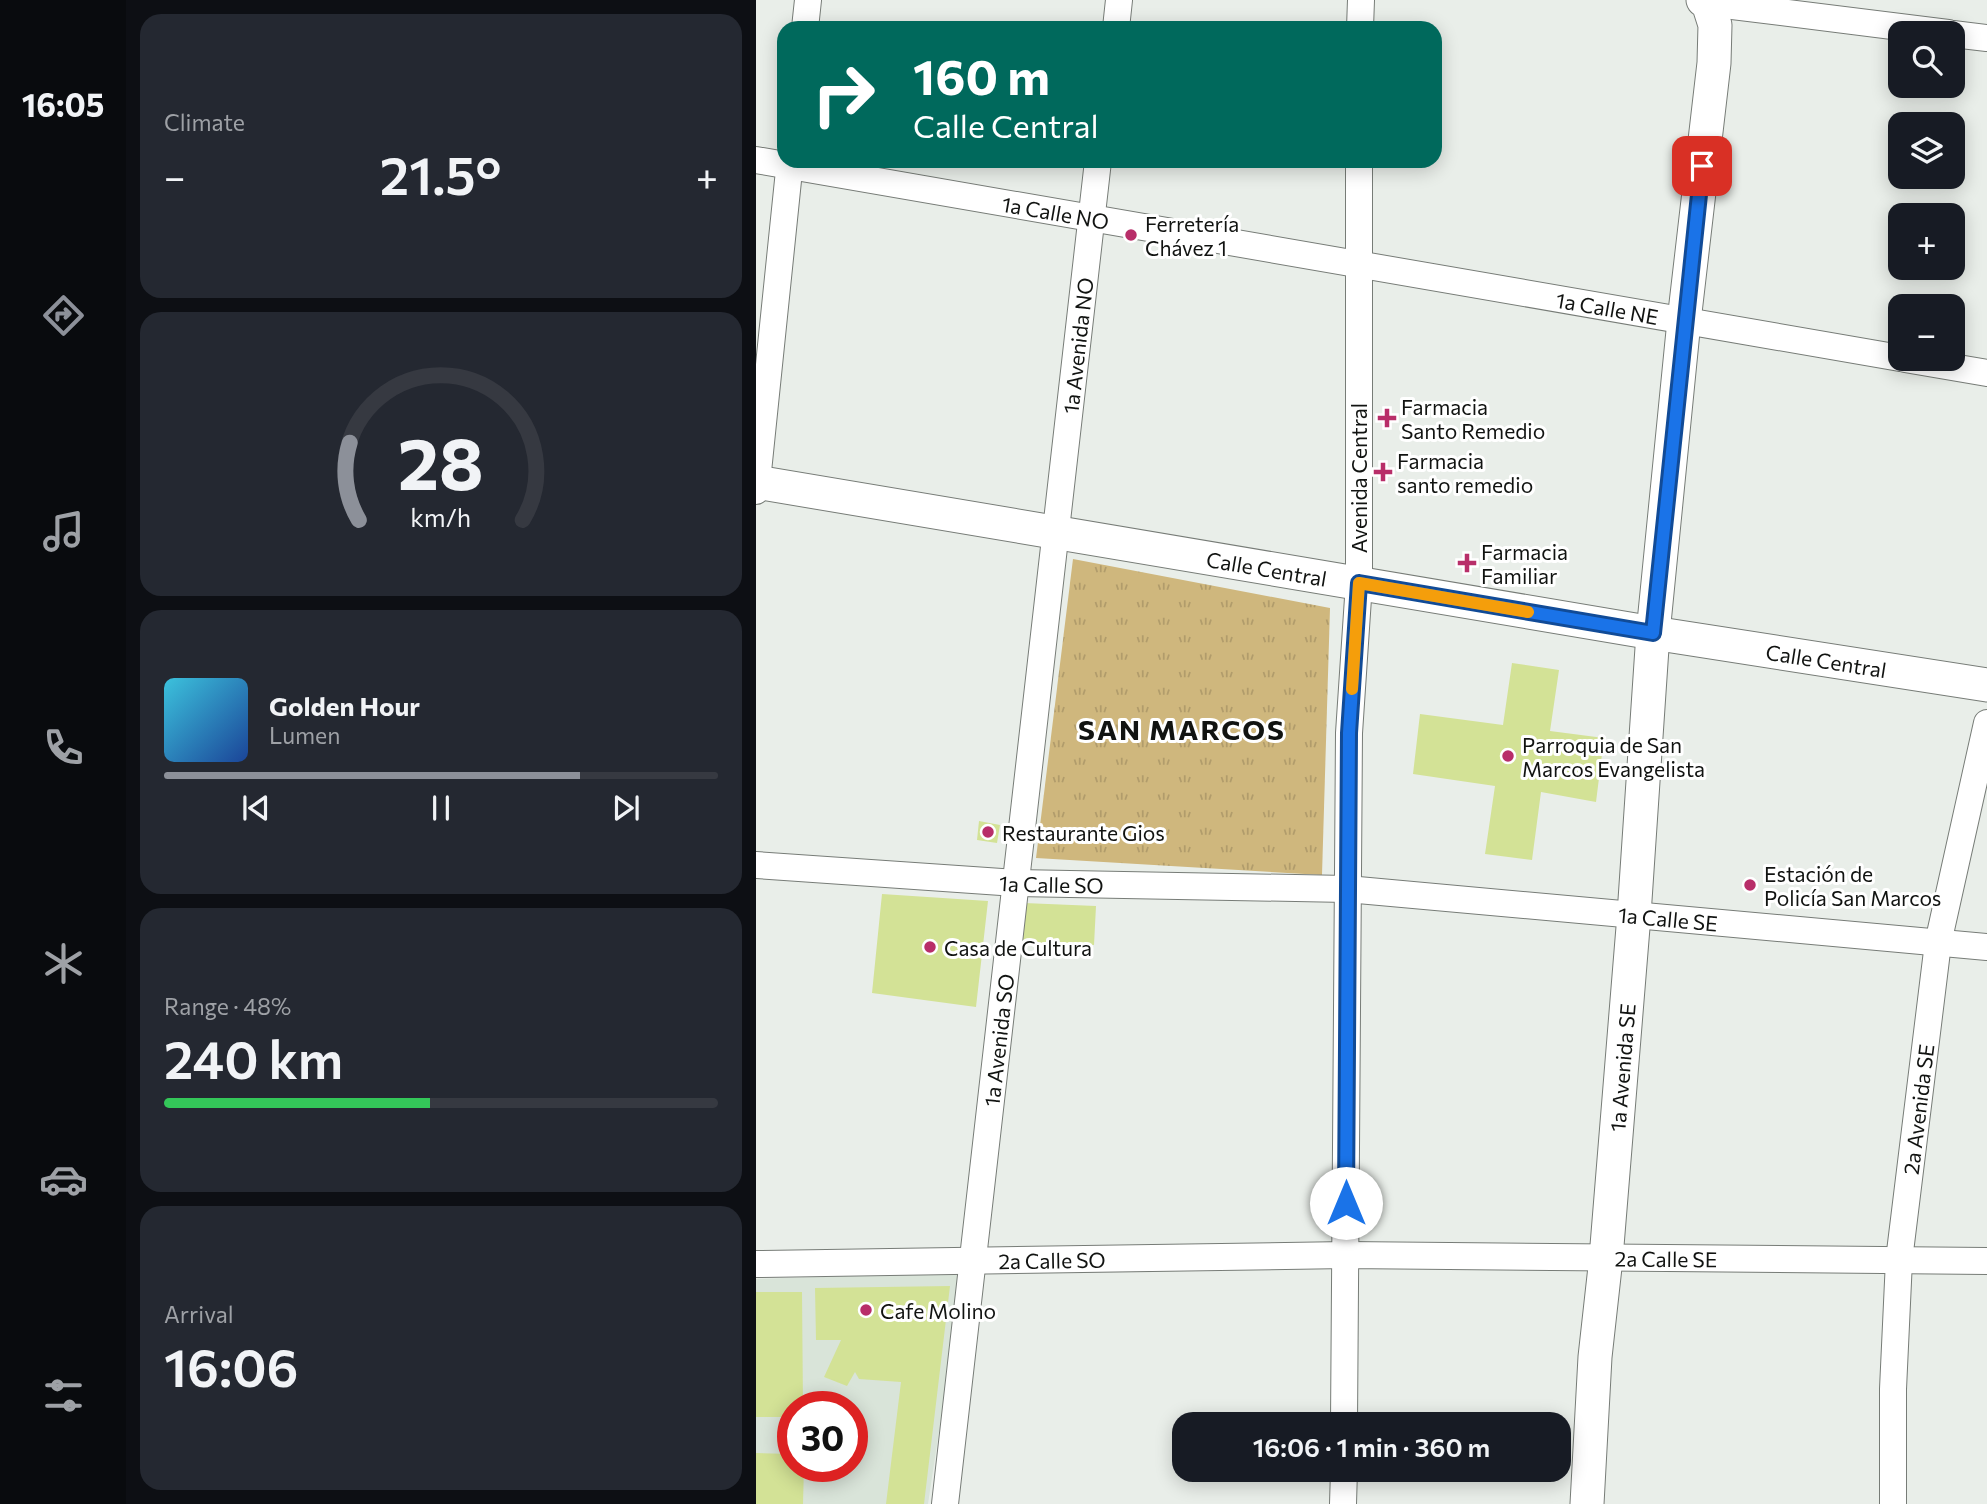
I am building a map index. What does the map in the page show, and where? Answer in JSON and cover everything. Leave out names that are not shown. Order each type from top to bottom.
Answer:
[{"type":"main road","name":"1a Avenida SE","points":[[1587,1504],[1595,1357],[1606,1258],[1634,915],[1653,633],[1684,321],[1714,63],[1715,25],[1706,1]]},
{"type":"main road","name":"Calle Central","points":[[756,485],[1653,633],[1987,685]]},
{"type":"street","points":[[806,21],[808,0]]},
{"type":"street","points":[[1117,21],[1119,0]]},
{"type":"street","points":[[1360,21],[1361,0]]},
{"type":"street","points":[[1706,1],[1888,25]]},
{"type":"street","points":[[1965,35],[1987,38]]},
{"type":"street","name":"1a Calle NO","points":[[756,160],[777,162]]},
{"type":"street","points":[[756,485],[789,168]]},
{"type":"street","name":"1a Calle NO","points":[[817,168],[1358,264]]},
{"type":"street","name":"1a Avenida NO","points":[[1057,533],[1097,168]]},
{"type":"street","name":"Avenida Central","points":[[1344,1412],[1349,733],[1359,583],[1359,168]]},
{"type":"street","name":"1a Calle NE","points":[[1358,264],[1888,355]]},
{"type":"street","name":"1a Calle NE","points":[[1965,369],[1987,373]]},
{"type":"street","name":"1a Avenida SO","points":[[945,1504],[1057,533]]},
{"type":"street","name":"2a Avenida SE","points":[[1893,1504],[1893,1389],[1899,1260],[1938,943],[1987,723]]},
{"type":"street","name":"1a Calle SO","points":[[756,865],[1016,883],[1347,889]]},
{"type":"street","name":"1a Calle SE","points":[[1347,889],[1987,947]]},
{"type":"street","name":"2a Calle SO","points":[[756,1264],[1346,1255]]},
{"type":"street","name":"2a Calle SE","points":[[1346,1255],[1987,1261]]},
{"type":"street","points":[[1343,1482],[1343,1504]]},
{"type":"shaded area","points":[[963,1272],[928,1504],[756,1504],[756,1279]]},
{"type":"green space","points":[[1073,559],[1330,608],[1322,875],[1036,858]]},
{"type":"building","name":"Parroquia de San Marcos Evangelista","points":[[1512,663],[1559,670],[1550,731],[1604,738],[1596,802],[1541,792],[1532,860],[1485,854],[1495,786],[1413,774],[1420,714],[1503,725]]},
{"type":"building","name":"Restaurante Gios","points":[[979,821],[1000,825],[997,843],[977,840]]},
{"type":"building","name":"Casa de Cultura","points":[[882,894],[988,901],[976,1007],[872,993]]},
{"type":"building","points":[[1024,903],[1096,906],[1094,945],[1023,942]]},
{"type":"building","points":[[950,1286],[924,1504],[886,1504],[901,1382],[859,1379],[855,1372],[847,1386],[824,1377],[841,1340],[816,1340],[815,1288]]},
{"type":"building","points":[[756,1292],[802,1292],[803,1391],[777,1391],[777,1417],[756,1417]]},
{"type":"building","points":[[756,1453],[777,1454],[777,1482],[804,1482],[803,1504],[756,1504]]},
{"type":"slow traffic","points":[[1352,689],[1359,583],[1528,612]]},
{"type":"place","name":"Ferretería Chávez 1","points":[[1131,235]]},
{"type":"place","name":"Farmacia Santo Remedio","points":[[1387,418]]},
{"type":"place","name":"Farmacia santo remedio","points":[[1383,472]]},
{"type":"place","name":"Farmacia Familiar","points":[[1467,563]]},
{"type":"place","name":"Parroquia de San Marcos Evangelista","points":[[1508,756]]},
{"type":"place","name":"Restaurante Gios","points":[[988,832]]},
{"type":"place","name":"Estación de Policía San Marcos","points":[[1750,885]]},
{"type":"place","name":"Casa de Cultura","points":[[930,947]]},
{"type":"place","name":"Cafe Molino","points":[[866,1310]]},
{"type":"district","name":"SAN MARCOS","points":[[1182,729]]},
{"type":"route","points":[[1346,1203],[1349,733],[1359,583],[1653,633],[1702,166]]}]
